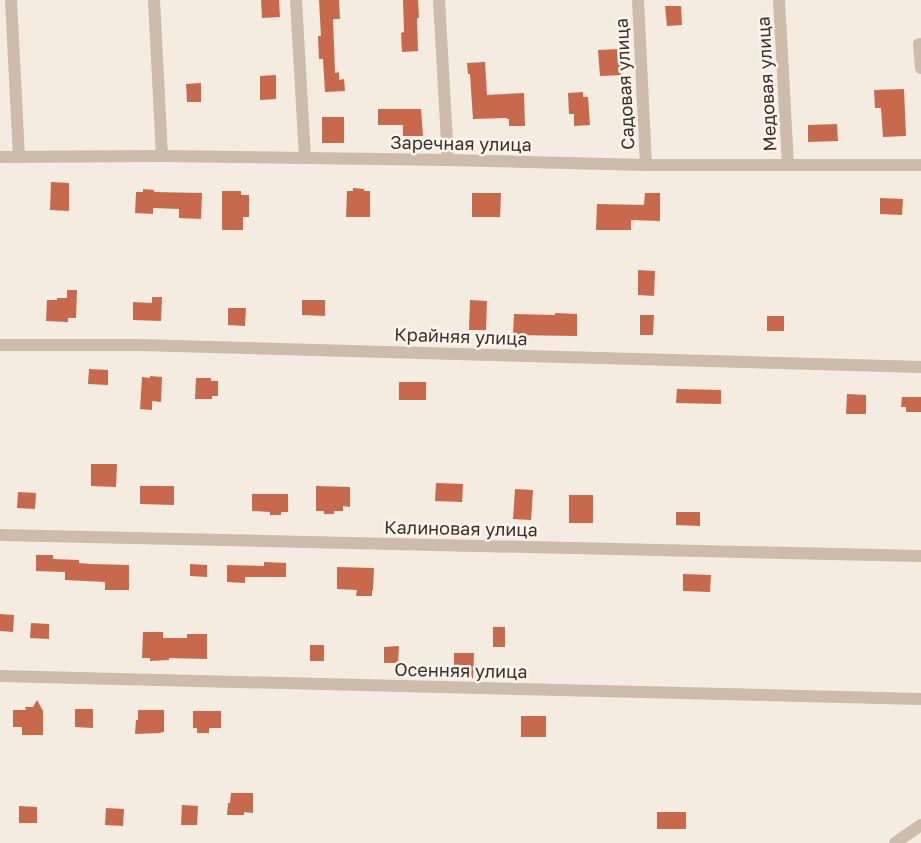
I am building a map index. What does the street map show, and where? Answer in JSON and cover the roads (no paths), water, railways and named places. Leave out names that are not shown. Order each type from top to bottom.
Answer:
[{"type":"street","points":[[11,0],[19,157]]},
{"type":"street","points":[[154,0],[162,156]]},
{"type":"street","points":[[296,0],[304,158]]},
{"type":"street","points":[[439,0],[448,160]]},
{"type":"street","name":"Садовая улица","points":[[638,0],[646,166]]},
{"type":"street","name":"Медовая улица","points":[[778,0],[788,165]]},
{"type":"street","points":[[920,44],[921,68]]},
{"type":"street","name":"Заречная улица","points":[[0,157],[162,156],[448,160],[646,166],[921,166]]},
{"type":"street","name":"Крайняя улица","points":[[0,344],[139,345],[921,367]]},
{"type":"street","name":"Калиновая улица","points":[[0,535],[921,556]]},
{"type":"street","name":"Осенняя улица","points":[[0,676],[921,699]]},
{"type":"street","points":[[895,843],[921,825]]}]
